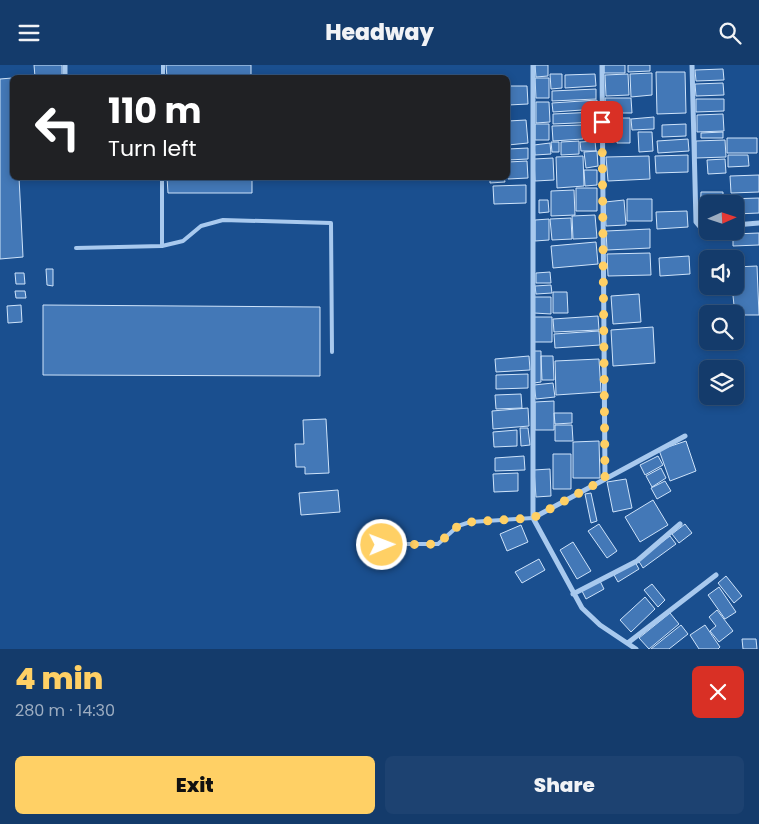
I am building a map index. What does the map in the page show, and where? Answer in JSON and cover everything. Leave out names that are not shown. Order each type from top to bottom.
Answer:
[{"type":"street","points":[[533,65],[533,518],[582,608],[600,625],[629,642],[636,649]]},
{"type":"street","points":[[602,65],[605,479]]},
{"type":"street","points":[[692,65],[696,223],[699,225]]},
{"type":"street","points":[[744,224],[759,223]]},
{"type":"street","points":[[533,518],[685,436]]},
{"type":"street","points":[[573,594],[637,561],[680,524]]},
{"type":"street","points":[[629,642],[716,575]]},
{"type":"lane","points":[[162,180],[162,246]]},
{"type":"lane","points":[[76,248],[162,246],[183,241],[201,226],[224,221],[331,223],[332,351]]},
{"type":"lane","points":[[382,545],[438,544],[458,526],[470,522],[533,518]]},
{"type":"building","points":[[34,65],[62,65],[62,75],[35,75]]},
{"type":"building","points":[[166,65],[251,65],[251,75],[167,75]]},
{"type":"building","points":[[535,65],[548,65],[548,76],[536,77]]},
{"type":"building","points":[[604,65],[625,65],[625,73],[604,73]]},
{"type":"building","points":[[628,65],[650,65],[650,71],[628,72]]},
{"type":"building","points":[[723,69],[724,80],[696,81],[695,70]]},
{"type":"building","points":[[656,72],[685,72],[686,113],[657,114]]},
{"type":"building","points":[[652,73],[652,95],[631,97],[630,74]]},
{"type":"building","points":[[550,74],[562,74],[562,88],[551,89]]},
{"type":"building","points":[[595,74],[596,86],[565,88],[565,75]]},
{"type":"building","points":[[628,74],[629,95],[606,96],[605,75]]},
{"type":"building","points":[[10,78],[10,180],[19,180],[23,257],[0,259],[0,79]]},
{"type":"building","points":[[535,78],[549,78],[549,98],[536,98]]},
{"type":"building","points":[[723,83],[724,95],[696,96],[695,84]]},
{"type":"building","points":[[510,86],[527,86],[528,104],[510,105]]},
{"type":"building","points":[[596,89],[596,99],[552,101],[552,91]]},
{"type":"building","points":[[605,98],[631,98],[632,113],[606,113]]},
{"type":"building","points":[[696,99],[724,99],[724,111],[696,112]]},
{"type":"building","points":[[597,100],[597,109],[553,112],[552,103]]},
{"type":"building","points":[[536,102],[549,102],[550,122],[536,123]]},
{"type":"building","points":[[597,112],[598,122],[553,124],[553,114]]},
{"type":"building","points":[[723,114],[724,131],[697,132],[697,115]]},
{"type":"building","points":[[654,117],[654,129],[632,130],[631,119]]},
{"type":"building","points":[[616,118],[630,118],[630,143],[617,143]]},
{"type":"building","points":[[614,119],[615,138],[605,138],[605,120]]},
{"type":"building","points":[[526,120],[528,143],[510,145],[510,121]]},
{"type":"building","points":[[535,124],[549,124],[549,140],[535,140]]},
{"type":"building","points":[[686,124],[686,136],[662,137],[662,125]]},
{"type":"building","points":[[582,125],[583,139],[553,141],[552,126]]},
{"type":"building","points":[[638,132],[652,132],[653,151],[639,152]]},
{"type":"building","points":[[723,132],[723,138],[701,138],[701,133]]},
{"type":"building","points":[[727,138],[757,138],[757,153],[727,153]]},
{"type":"building","points":[[688,139],[689,151],[658,153],[657,141]]},
{"type":"building","points":[[725,140],[726,157],[696,158],[696,141]]},
{"type":"building","points":[[579,141],[579,154],[561,155],[561,142]]},
{"type":"building","points":[[595,141],[596,151],[581,151],[580,142]]},
{"type":"building","points":[[551,142],[559,142],[559,152],[552,152]]},
{"type":"building","points":[[550,143],[551,154],[535,155],[534,145]]},
{"type":"building","points":[[528,148],[528,159],[510,160],[510,149]]},
{"type":"building","points":[[597,151],[598,166],[586,168],[584,152]]},
{"type":"building","points":[[688,155],[688,172],[656,173],[655,156]]},
{"type":"building","points":[[728,155],[748,155],[749,166],[728,167]]},
{"type":"building","points":[[583,156],[584,186],[557,188],[556,157]]},
{"type":"building","points":[[649,156],[650,179],[608,181],[606,157]]},
{"type":"building","points":[[553,158],[554,180],[535,181],[534,159]]},
{"type":"building","points":[[725,159],[726,173],[708,174],[707,160]]},
{"type":"building","points":[[527,161],[528,178],[510,179],[510,162]]},
{"type":"building","points":[[584,170],[597,170],[597,185],[585,186]]},
{"type":"building","points":[[759,175],[759,192],[731,193],[730,176]]},
{"type":"building","points":[[167,180],[252,180],[252,193],[168,193]]},
{"type":"building","points":[[490,180],[505,180],[505,182],[490,183]]},
{"type":"building","points":[[526,185],[526,203],[494,204],[493,186]]},
{"type":"building","points":[[576,188],[597,188],[597,211],[576,211]]},
{"type":"building","points":[[574,190],[575,215],[551,216],[551,191]]},
{"type":"building","points":[[701,192],[723,192],[723,195],[701,195]]},
{"type":"building","points":[[744,198],[759,198],[759,213],[744,214]]},
{"type":"building","points":[[627,199],[652,199],[652,221],[627,221]]},
{"type":"building","points":[[539,200],[548,200],[549,212],[539,213]]},
{"type":"building","points":[[624,200],[626,225],[606,226],[605,202]]},
{"type":"building","points":[[687,211],[688,227],[657,229],[656,212]]},
{"type":"building","points":[[595,215],[597,238],[573,239],[572,216]]},
{"type":"building","points":[[571,218],[572,239],[552,240],[550,219]]},
{"type":"building","points":[[549,219],[549,240],[535,241],[535,220]]},
{"type":"building","points":[[650,229],[650,248],[607,250],[606,231]]},
{"type":"building","points":[[759,233],[759,245],[733,246],[733,240],[744,240],[744,234]]},
{"type":"building","points":[[596,242],[598,264],[553,268],[551,246]]},
{"type":"building","points":[[650,253],[651,275],[608,276],[607,254]]},
{"type":"building","points":[[689,256],[690,274],[660,276],[659,258]]},
{"type":"building","points":[[757,266],[759,315],[744,315],[744,305],[734,305],[733,295],[744,295],[744,267]]},
{"type":"building","points":[[46,269],[53,269],[53,286],[47,285]]},
{"type":"building","points":[[550,272],[551,283],[536,283],[536,273]]},
{"type":"building","points":[[15,273],[24,273],[25,284],[16,284]]},
{"type":"building","points":[[551,285],[552,293],[536,294],[535,286]]},
{"type":"building","points":[[15,291],[25,291],[26,298],[16,298]]},
{"type":"building","points":[[553,292],[567,292],[568,313],[553,313]]},
{"type":"building","points":[[639,294],[641,322],[613,324],[611,296]]},
{"type":"building","points":[[534,297],[551,297],[551,314],[534,313]]},
{"type":"building","points":[[21,305],[22,322],[8,323],[7,306]]},
{"type":"building","points":[[43,305],[320,307],[320,376],[43,375]]},
{"type":"building","points":[[598,316],[599,330],[554,332],[553,319]]},
{"type":"building","points":[[534,317],[552,317],[552,342],[534,342]]},
{"type":"building","points":[[653,327],[655,363],[613,366],[611,330]]},
{"type":"building","points":[[599,331],[600,345],[555,348],[554,334]]},
{"type":"building","points":[[534,351],[541,351],[541,382],[534,383]]},
{"type":"building","points":[[529,356],[530,370],[496,372],[495,359]]},
{"type":"building","points":[[541,356],[553,356],[554,380],[542,380]]},
{"type":"building","points":[[599,359],[601,392],[556,395],[555,361]]},
{"type":"building","points":[[528,374],[528,388],[496,389],[496,375]]},
{"type":"building","points":[[553,383],[555,397],[536,399],[534,385]]},
{"type":"building","points":[[521,394],[522,408],[496,409],[495,395]]},
{"type":"building","points":[[554,401],[554,430],[535,430],[535,402]]},
{"type":"building","points":[[528,408],[529,426],[493,429],[492,411]]},
{"type":"building","points":[[554,413],[572,413],[572,423],[555,424]]},
{"type":"building","points":[[326,419],[329,473],[305,474],[305,467],[296,467],[295,444],[304,444],[303,420]]},
{"type":"building","points":[[555,425],[572,425],[573,441],[555,441]]},
{"type":"building","points":[[520,428],[528,428],[530,445],[521,446]]},
{"type":"building","points":[[517,430],[517,446],[494,447],[493,432]]},
{"type":"building","points":[[599,441],[600,478],[573,478],[573,442]]},
{"type":"building","points":[[686,441],[696,471],[670,481],[659,450]]},
{"type":"building","points":[[553,454],[571,454],[571,489],[553,489]]},
{"type":"building","points":[[524,456],[525,470],[495,471],[495,458]]},
{"type":"building","points":[[658,456],[663,465],[645,475],[640,465]]},
{"type":"building","points":[[661,468],[666,478],[652,487],[646,476]]},
{"type":"building","points":[[550,469],[551,496],[536,497],[534,470]]},
{"type":"building","points":[[518,473],[518,491],[494,492],[493,474]]},
{"type":"building","points":[[626,479],[632,508],[613,512],[607,482]]},
{"type":"building","points":[[665,481],[671,491],[657,499],[651,488]]},
{"type":"building","points":[[338,490],[340,512],[301,515],[299,493]]},
{"type":"building","points":[[591,493],[597,521],[591,523],[585,494]]},
{"type":"building","points":[[653,500],[668,525],[640,542],[625,517]]},
{"type":"building","points":[[599,524],[617,551],[607,558],[588,531]]},
{"type":"building","points":[[685,524],[692,533],[679,543],[672,534]]},
{"type":"building","points":[[521,525],[528,542],[507,551],[500,534]]},
{"type":"building","points":[[670,536],[676,544],[643,568],[638,560]]},
{"type":"building","points":[[573,542],[591,571],[577,579],[560,550]]},
{"type":"building","points":[[539,559],[545,570],[522,583],[515,572]]},
{"type":"building","points":[[635,562],[639,569],[618,582],[614,575]]},
{"type":"building","points":[[726,576],[742,596],[734,603],[718,583]]},
{"type":"building","points":[[600,581],[604,589],[586,599],[582,591]]},
{"type":"building","points":[[652,584],[665,600],[658,607],[644,590]]},
{"type":"building","points":[[719,587],[736,612],[725,619],[708,595]]},
{"type":"building","points":[[645,597],[655,609],[631,632],[620,620]]},
{"type":"building","points":[[717,610],[733,631],[719,642],[710,631],[716,626],[709,617]]},
{"type":"building","points":[[670,613],[679,624],[649,649],[639,638]]},
{"type":"building","points":[[681,625],[688,634],[669,649],[651,649]]},
{"type":"building","points":[[705,625],[720,647],[718,649],[699,649],[690,635]]},
{"type":"building","points":[[742,639],[756,639],[757,649],[743,649]]},
{"type":"route","points":[[382,545],[438,544],[458,526],[470,522],[533,518],[605,479],[602,122]]}]
